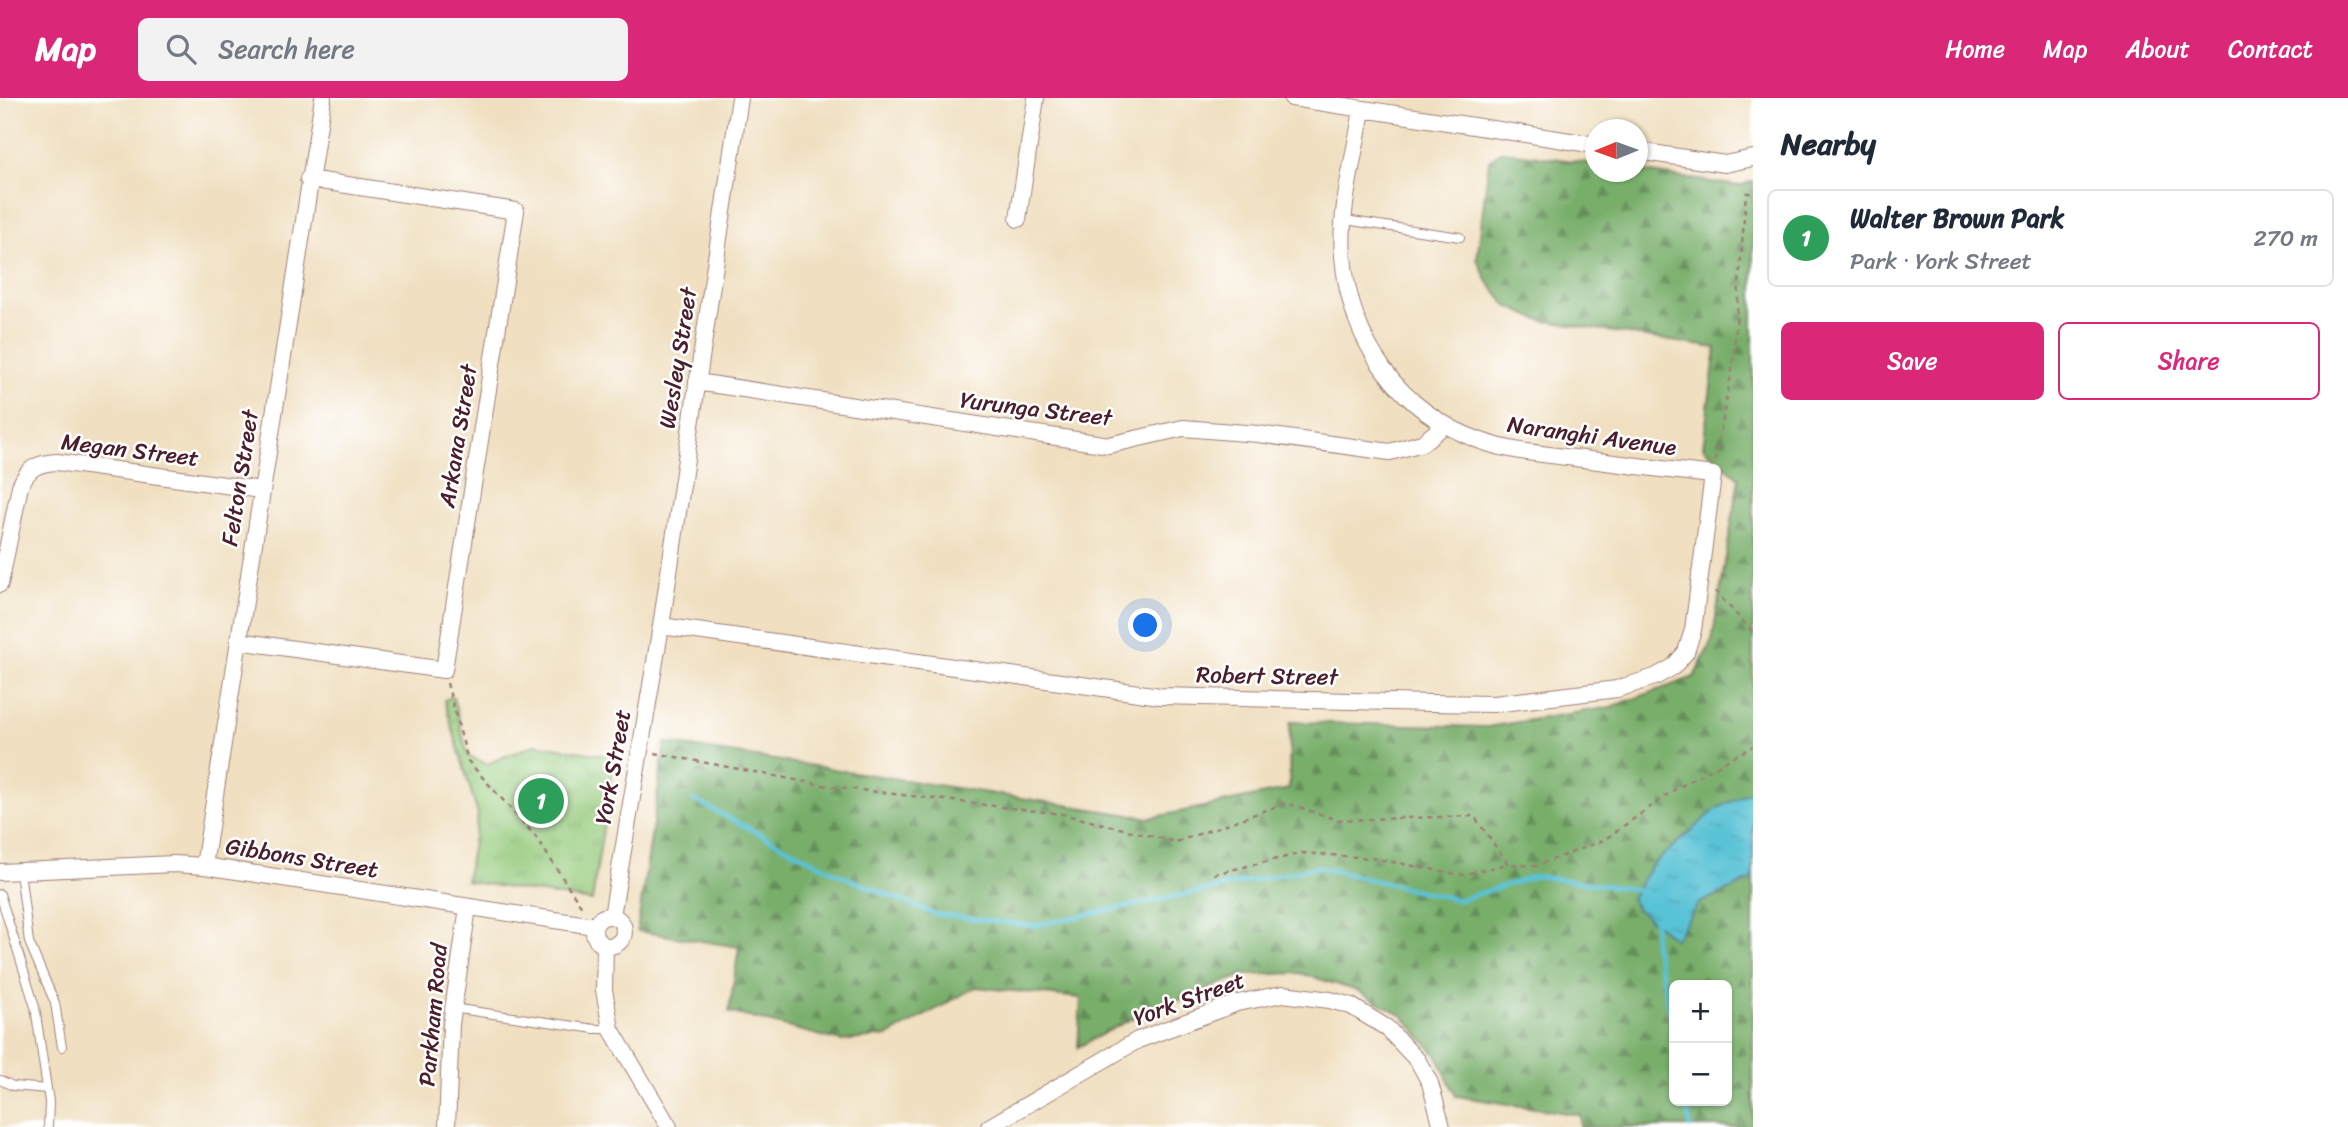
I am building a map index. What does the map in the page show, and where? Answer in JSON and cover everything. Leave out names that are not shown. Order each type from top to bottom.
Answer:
[{"type":"street","name":"Felton Street","points":[[204,866],[308,179],[323,98]]},
{"type":"street","name":"Wesley Street","points":[[661,626],[740,98]]},
{"type":"street","points":[[1018,219],[1036,98]]},
{"type":"street","points":[[1292,98],[1585,143]]},
{"type":"street","name":"Naranghi Avenue","points":[[1362,109],[1345,220],[1343,255],[1359,331],[1381,367],[1411,402],[1444,425],[1482,442],[1519,451],[1713,475]]},
{"type":"street","points":[[1648,153],[1726,164],[1743,163],[1753,158]]},
{"type":"street","name":"Arkana Street","points":[[308,179],[516,211],[444,670]]},
{"type":"street","name":"Yurunga Street","points":[[697,382],[1109,445],[1183,428],[1258,434],[1390,452],[1422,443],[1444,425]]},
{"type":"street","name":"Megan Street","points":[[0,584],[19,486],[25,473],[34,466],[57,462],[261,490]]},
{"type":"street","name":"Robert Street","points":[[661,626],[1160,696],[1494,704],[1617,689],[1655,677],[1673,667],[1686,652],[1690,641],[1713,475]]},
{"type":"street","name":"York Street","points":[[612,916],[661,626]]},
{"type":"street","points":[[238,641],[444,670]]},
{"type":"street","name":"Gibbons Street","points":[[0,872],[174,863],[587,925]]},
{"type":"street","name":"Parkham Road","points":[[447,1127],[452,1008],[468,907]]},
{"type":"street","points":[[605,946],[619,942],[624,934],[623,925],[612,916],[587,925],[605,946],[604,990],[611,1029],[619,1047],[669,1127]]},
{"type":"street","name":"York Street","points":[[989,1127],[1138,1041],[1237,1003],[1283,994],[1330,1000],[1351,1006],[1387,1028],[1418,1061],[1430,1083],[1442,1127]]},
{"type":"lane","points":[[1345,220],[1460,237]]},
{"type":"lane","points":[[20,871],[29,942],[55,1003],[62,1047]]},
{"type":"lane","points":[[0,894],[35,1007],[47,1089],[48,1127]]},
{"type":"lane","points":[[452,1008],[611,1029]]},
{"type":"lane","points":[[0,1080],[13,1086],[47,1089]]},
{"type":"path","points":[[1713,475],[1733,364],[1746,193],[1753,193]]},
{"type":"path","points":[[1700,575],[1753,632]]},
{"type":"path","points":[[444,670],[468,761],[535,836],[583,909],[587,925]]},
{"type":"path","points":[[1214,874],[1303,853],[1371,858],[1462,874],[1508,864],[1536,866],[1604,840],[1674,790],[1753,746]]},
{"type":"path","points":[[639,750],[827,786],[1062,814],[1177,842],[1286,803],[1338,820],[1474,816],[1508,864]]},
{"type":"green space","points":[[1502,151],[1585,163],[1585,182],[1648,182],[1648,172],[1739,186],[1753,181],[1753,1127],[1580,1127],[1580,1115],[1456,1096],[1437,1056],[1403,1016],[1358,991],[1300,973],[1243,975],[1129,1020],[1078,1047],[1081,998],[976,987],[888,1036],[841,1041],[729,1012],[739,947],[637,931],[665,743],[1150,818],[1289,789],[1290,722],[1487,727],[1611,707],[1694,677],[1712,641],[1739,478],[1703,447],[1716,348],[1539,320],[1507,306],[1488,282],[1477,259],[1489,160]]},
{"type":"green space","points":[[453,697],[468,756],[487,764],[536,744],[614,757],[592,901],[466,881],[478,815],[444,700]]},
{"type":"water","points":[[1753,790],[1753,879],[1699,903],[1675,939],[1637,909],[1631,898],[1652,865],[1716,809]]},
{"type":"waterway","points":[[694,800],[840,875],[934,914],[1033,926],[1317,867],[1459,900],[1535,876],[1640,890]]},
{"type":"waterway","points":[[1655,919],[1654,943],[1669,1007]]},
{"type":"waterway","points":[[1688,1106],[1690,1127]]},
{"type":"place","name":"Walter Brown Park","points":[[541,801]]}]
